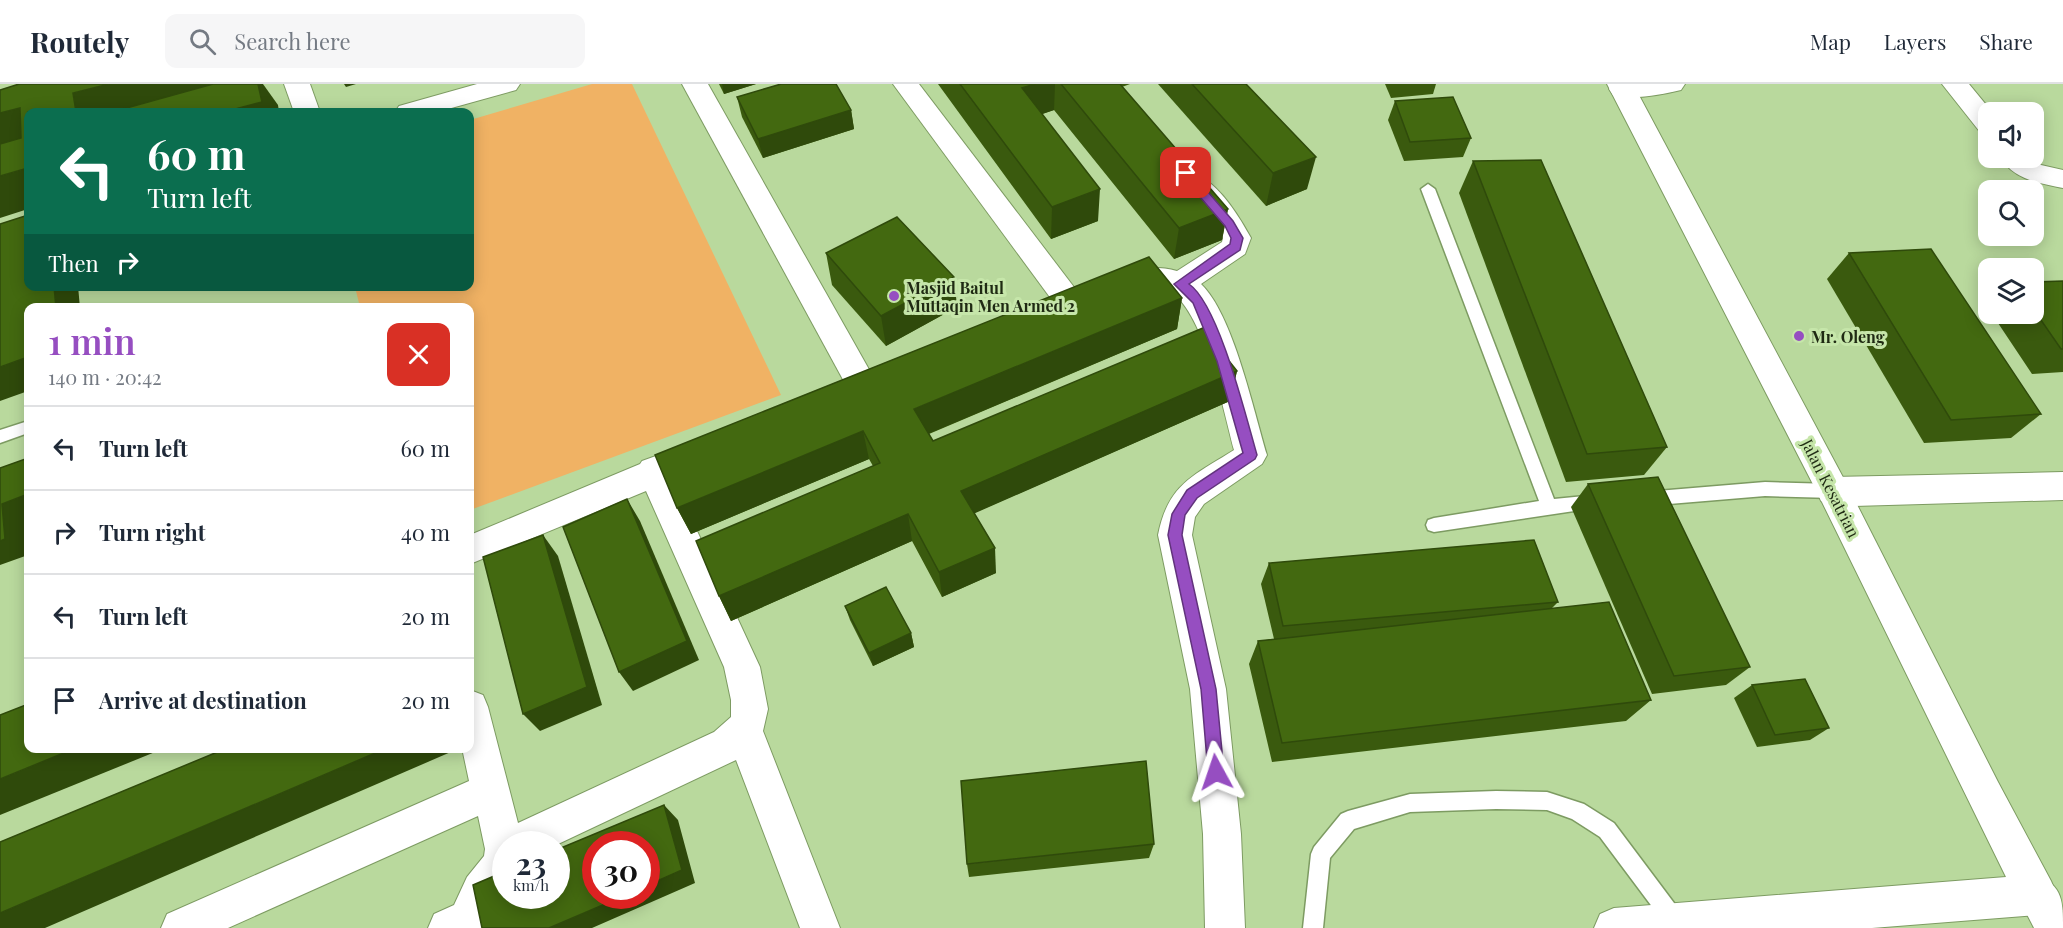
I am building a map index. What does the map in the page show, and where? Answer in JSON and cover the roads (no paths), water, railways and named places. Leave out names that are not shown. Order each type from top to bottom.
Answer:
[{"type":"street","points":[[297,84],[306,108]]},
{"type":"street","points":[[419,108],[475,88],[507,84]]},
{"type":"street","points":[[695,84],[863,389]]},
{"type":"street","points":[[906,84],[1070,303]]},
{"type":"street","points":[[1621,86],[1672,84]]},
{"type":"street","points":[[1956,84],[1978,112]]},
{"type":"street","name":"Jalan Kesatrian","points":[[1621,86],[1833,491],[1984,795],[2047,911]]},
{"type":"street","points":[[2028,168],[2033,172],[2063,179]]},
{"type":"street","points":[[1180,284],[1235,247],[1237,238],[1229,224],[1183,170]]},
{"type":"street","points":[[1042,315],[1121,283],[1162,278],[1180,284],[1192,292],[1199,301],[1224,361],[1251,455],[1192,494],[1179,514],[1175,535],[1208,689],[1222,834],[1226,928]]},
{"type":"street","points":[[474,548],[654,471],[731,441]]},
{"type":"street","points":[[543,831],[727,745],[744,731],[750,712],[742,667],[654,471]]},
{"type":"street","points":[[1833,491],[2063,486]]},
{"type":"street","points":[[474,725],[500,831]]},
{"type":"street","points":[[744,731],[820,928]]},
{"type":"street","points":[[181,928],[489,792]]},
{"type":"street","points":[[448,928],[468,919],[481,891],[492,878]]},
{"type":"street","points":[[1614,928],[1677,923],[2047,911]]},
{"type":"lane","points":[[1428,189],[1549,506]]},
{"type":"lane","points":[[0,437],[24,428]]},
{"type":"lane","points":[[1629,500],[1765,489],[1833,491]]},
{"type":"lane","points":[[1434,525],[1549,506],[1606,502]]},
{"type":"lane","points":[[1313,928],[1321,854],[1348,821],[1410,803],[1496,800],[1546,801],[1577,811],[1607,830],[1677,923]]},
{"type":"place","name":"Masjid Baitul Muttaqin Men Armed 2","points":[[894,296]]},
{"type":"place","name":"Mr. Oleng","points":[[1799,336]]}]
